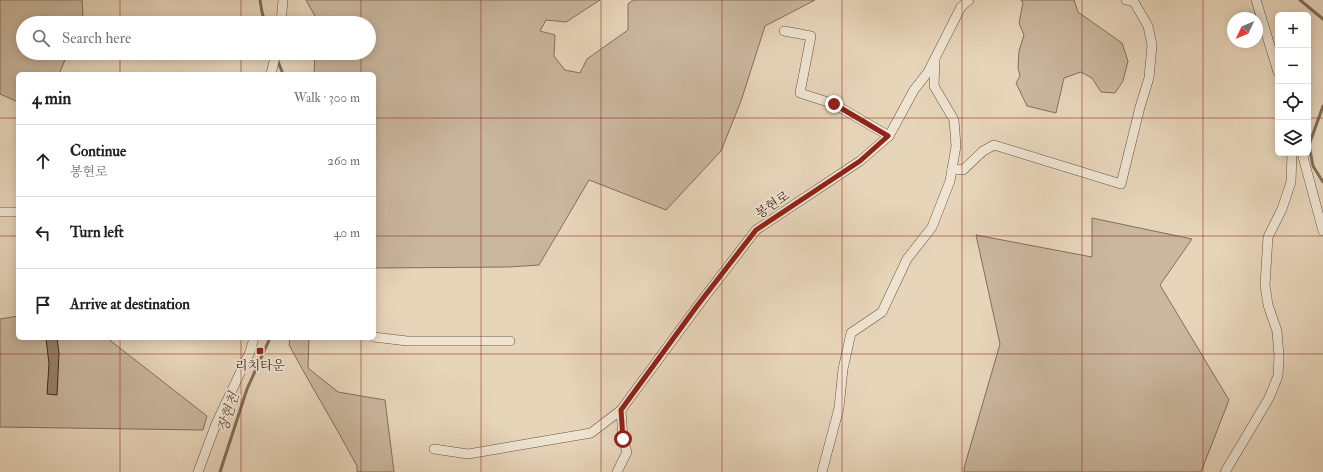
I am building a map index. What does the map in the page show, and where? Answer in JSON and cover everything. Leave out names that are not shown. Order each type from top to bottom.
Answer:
[{"type":"street","points":[[281,16],[282,0]]},
{"type":"street","name":"봉현로","points":[[434,449],[468,454],[591,432],[621,410],[697,306],[756,230],[860,161],[888,136],[914,90],[928,72],[961,7],[969,0]]},
{"type":"street","points":[[952,169],[963,170],[983,151],[994,145],[1121,184],[1140,106],[1149,78],[1152,45],[1148,26],[1134,2],[1126,0]]},
{"type":"street","points":[[1256,0],[1275,62]]},
{"type":"street","points":[[784,31],[811,36],[800,93],[834,104],[888,136]]},
{"type":"street","points":[[822,472],[839,408],[843,368],[851,333],[882,312],[908,259],[932,227],[950,181],[956,146],[954,120],[934,86],[936,55]]},
{"type":"street","points":[[271,72],[274,60]]},
{"type":"street","points":[[1225,472],[1269,398],[1278,376],[1279,356],[1277,330],[1268,305],[1265,278],[1268,237],[1282,209],[1291,182],[1292,156]]},
{"type":"street","points":[[1303,156],[1323,231]]},
{"type":"street","points":[[0,212],[16,212]]},
{"type":"street","points":[[376,337],[407,341],[510,341]]},
{"type":"street","points":[[198,472],[216,424],[250,352],[253,340]]},
{"type":"street","points":[[617,472],[627,452],[623,439],[621,410]]},
{"type":"shaded area","points":[[0,0],[82,0],[82,16],[16,16],[16,60],[65,60],[60,72],[16,72],[16,101],[0,94]]},
{"type":"shaded area","points":[[306,0],[600,0],[566,22],[546,20],[540,31],[555,35],[554,56],[565,70],[580,73],[587,59],[628,30],[628,4],[633,0],[815,0],[765,26],[741,101],[721,151],[666,210],[589,180],[539,265],[509,267],[376,268],[376,72],[314,72],[315,60],[376,60],[376,16],[315,16]]},
{"type":"shaded area","points":[[1021,0],[1074,0],[1078,12],[1122,43],[1128,61],[1123,81],[1115,93],[1101,92],[1092,78],[1081,72],[1064,78],[1056,113],[1027,106],[1016,83],[1020,76],[1018,68],[1019,51],[1024,35],[1019,23],[1023,3]]},
{"type":"shaded area","points":[[1092,218],[1192,239],[1160,285],[1229,400],[1201,472],[964,472],[1000,344],[976,235],[1092,257]]},
{"type":"shaded area","points":[[16,316],[16,340],[110,340],[207,416],[203,430],[0,427],[0,319]]},
{"type":"shaded area","points":[[290,340],[309,340],[308,368],[338,392],[385,400],[394,472],[357,472],[357,466],[289,345]]},
{"type":"building","points":[[46,340],[57,340],[59,353],[57,395],[47,394],[49,364]]},
{"type":"waterway","name":"장현천","points":[[260,0],[263,16]]},
{"type":"waterway","points":[[1300,0],[1323,19]]},
{"type":"waterway","name":"장현천","points":[[277,60],[282,72]]},
{"type":"waterway","points":[[1323,106],[1309,145],[1313,166],[1323,182]]},
{"type":"waterway","name":"장현천","points":[[220,472],[247,389],[269,340]]},
{"type":"place","name":"리치타운","points":[[260,351]]},
{"type":"route","points":[[623,439],[621,410],[697,306],[756,230],[860,161],[888,136],[834,104]]}]
